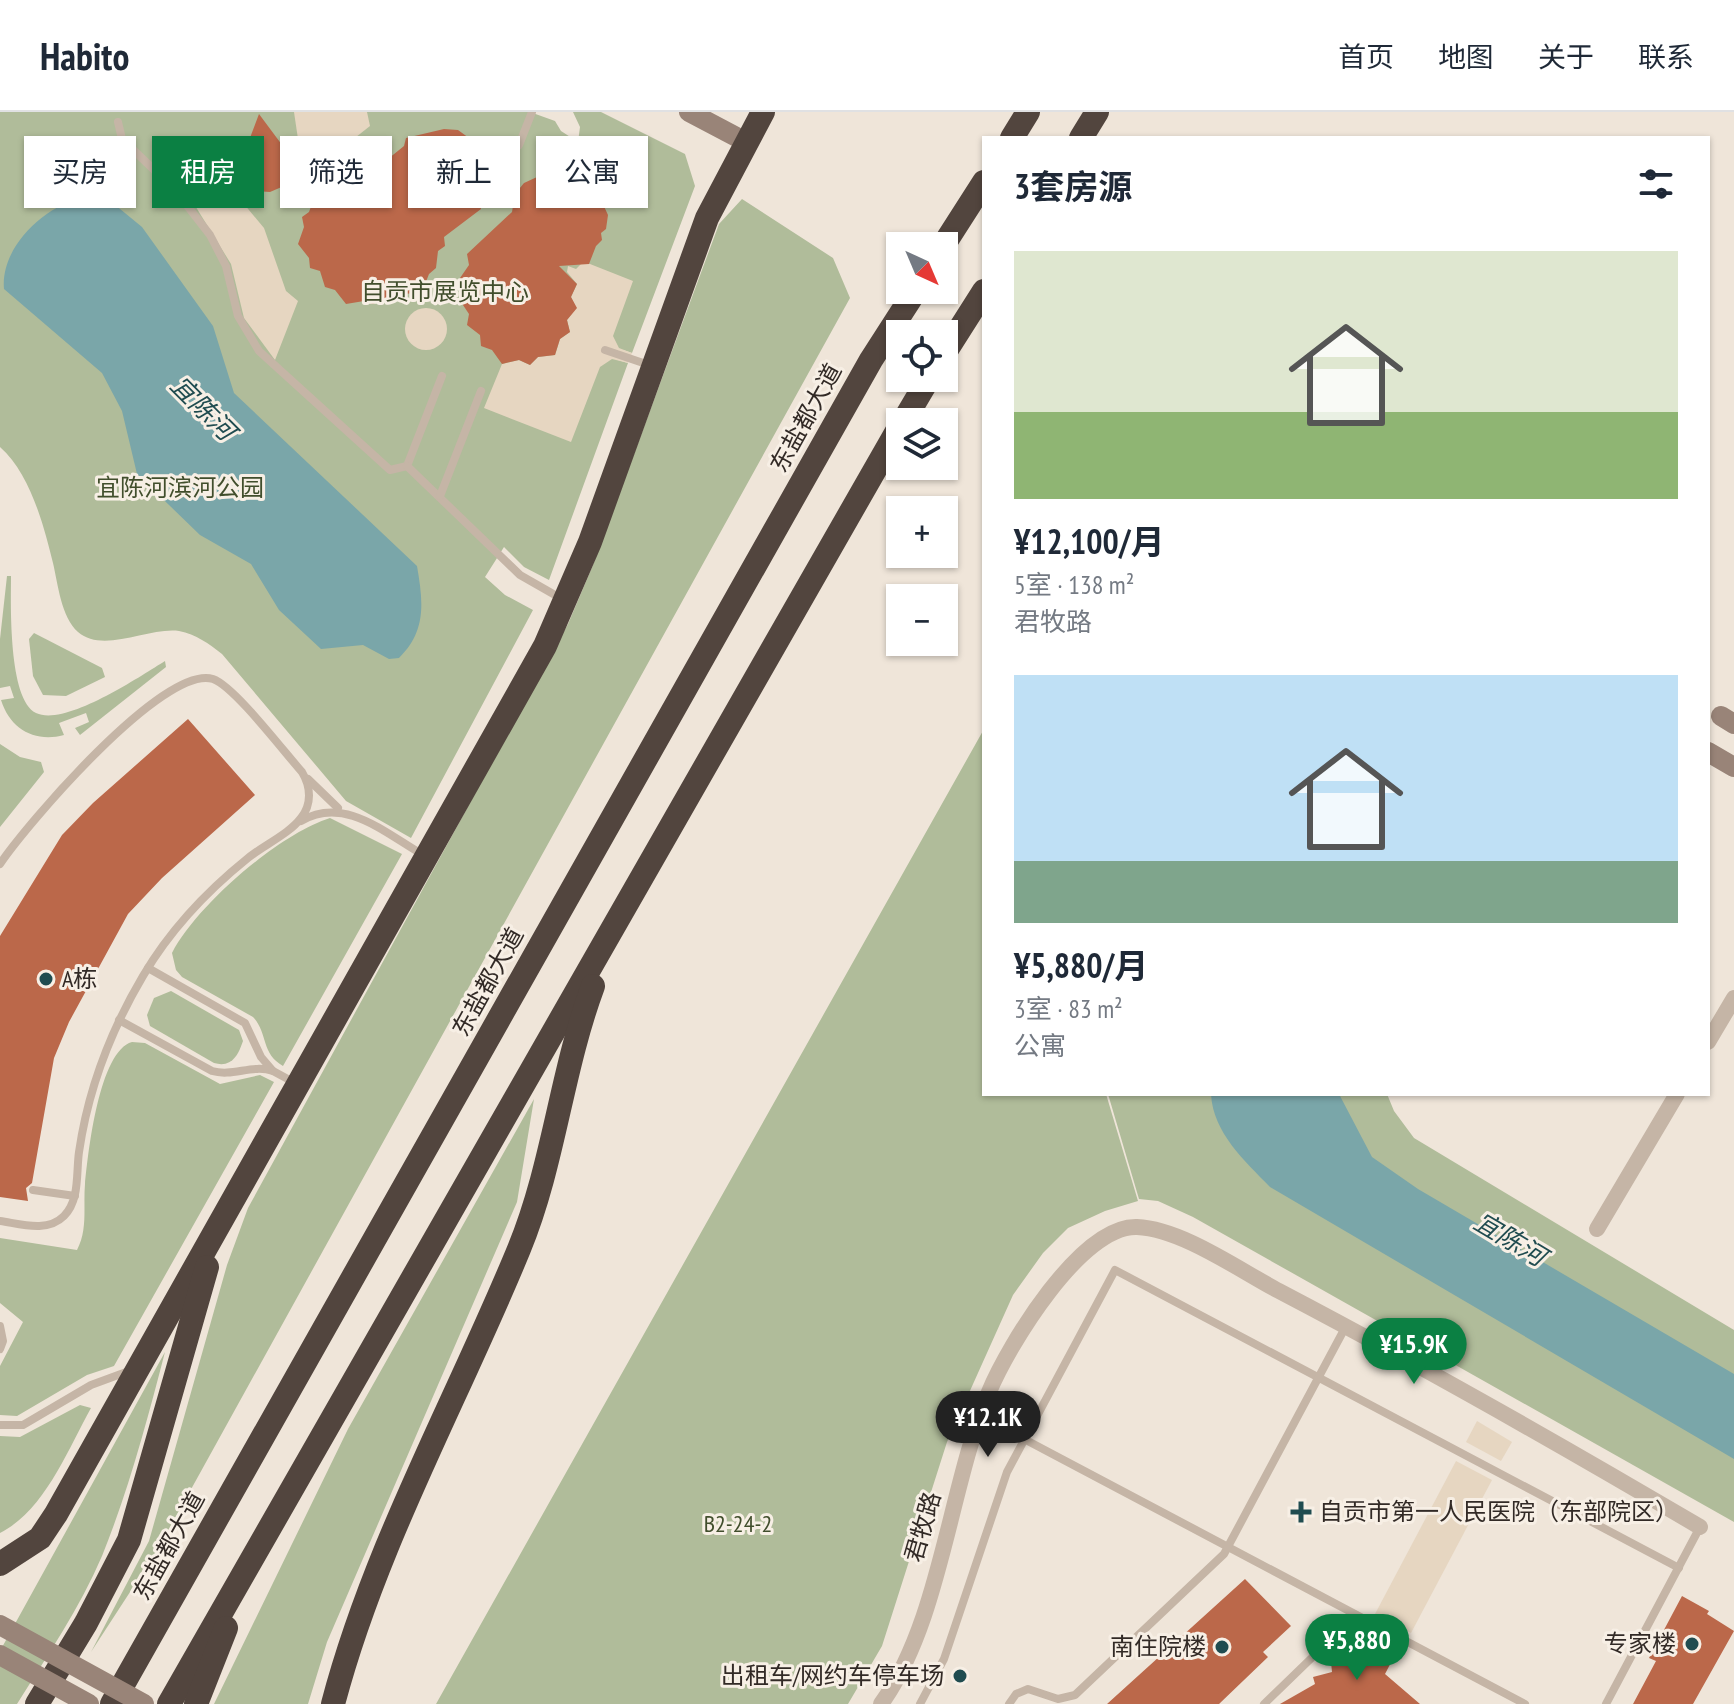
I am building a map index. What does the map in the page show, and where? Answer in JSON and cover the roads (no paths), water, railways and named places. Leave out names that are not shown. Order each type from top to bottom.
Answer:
[{"type":"highway","points":[[0,1564],[40,1538],[530,673],[566,601],[707,218],[763,112]]},
{"type":"highway","points":[[1013,136],[1028,112]]},
{"type":"highway","points":[[1082,136],[1097,112]]},
{"type":"highway","points":[[952,232],[982,185]]},
{"type":"highway","points":[[958,332],[982,294]]},
{"type":"highway","name":"东盐都大道","points":[[112,1704],[863,374],[907,304]]},
{"type":"highway","points":[[169,1704],[886,450]]},
{"type":"highway","points":[[333,1704],[348,1649],[445,1410],[520,1247],[539,1189],[574,1037],[617,921]]},
{"type":"highway","points":[[37,1704],[86,1623],[129,1540],[221,1223]]},
{"type":"highway","points":[[196,1704],[250,1563]]},
{"type":"highway","points":[[89,1704],[165,1609]]},
{"type":"street","points":[[689,112],[746,142]]},
{"type":"street","points":[[1710,753],[1734,767]]},
{"type":"street","points":[[1710,1039],[1734,998]]},
{"type":"street","points":[[1597,1229],[1676,1096]]},
{"type":"street","name":"君牧路","points":[[881,1704],[917,1630],[974,1430],[996,1377],[1016,1340],[1069,1268],[1092,1245],[1135,1227],[1175,1236],[1346,1326]]},
{"type":"street","points":[[1346,1326],[1493,1406],[1700,1527]]},
{"type":"street","points":[[0,1625],[144,1704]]},
{"type":"street","points":[[0,1655],[89,1704]]},
{"type":"lane","points":[[520,142],[532,112]]},
{"type":"lane","points":[[118,122],[122,139],[175,190],[210,235],[226,266],[238,316],[259,351],[390,470],[407,466]]},
{"type":"lane","points":[[605,350],[653,366]]},
{"type":"lane","points":[[407,466],[442,376]]},
{"type":"lane","points":[[440,496],[481,391]]},
{"type":"lane","points":[[407,466],[520,575],[566,601]]},
{"type":"lane","points":[[0,864],[49,801],[93,756],[166,694],[193,679],[212,679],[224,685],[328,801],[427,857]]},
{"type":"lane","points":[[0,1221],[47,1226],[67,1213],[75,1196],[89,1103],[119,1020],[148,968],[173,932],[222,879],[301,819],[309,800],[309,787],[302,772]]},
{"type":"lane","points":[[294,825],[323,810],[347,812]]},
{"type":"lane","points":[[148,968],[245,1023],[261,1057],[273,1071]]},
{"type":"lane","points":[[119,1020],[212,1071],[224,1074],[256,1068],[273,1071],[298,1084]]},
{"type":"lane","points":[[33,1190],[75,1196]]},
{"type":"lane","points":[[920,1704],[944,1659],[1007,1472],[1115,1270],[1679,1568]]},
{"type":"lane","points":[[0,1326],[3,1341],[0,1349]]},
{"type":"lane","points":[[1009,1704],[1016,1694],[1028,1689],[1058,1699],[1075,1695],[1228,1547],[1346,1326]]},
{"type":"lane","points":[[0,1425],[23,1425],[91,1385],[138,1368]]},
{"type":"lane","points":[[1024,1439],[1525,1704]]},
{"type":"lane","points":[[1606,1704],[1700,1527]]},
{"type":"lane","points":[[1264,1704],[1356,1615]]},
{"type":"water","name":"宜陈河","points":[[119,208],[142,227],[213,326],[234,393],[417,566],[421,591],[419,626],[399,658],[389,659],[363,645],[321,649],[279,610],[251,564],[200,535],[137,474],[122,411],[102,373],[4,289],[9,258],[18,243],[41,218],[55,209]]},
{"type":"water","points":[[1211,1096],[1340,1096],[1372,1157],[1418,1189],[1734,1374],[1734,1459],[1270,1187],[1224,1134]]},
{"type":"place","name":"A栋","points":[[46,979]]},
{"type":"place","name":"自贡市第一人民医院（东部院区）","points":[[1301,1512]]},
{"type":"place","name":"专家楼","points":[[1692,1644]]},
{"type":"place","name":"南住院楼","points":[[1222,1647]]},
{"type":"place","name":"出租车/网约车停车场","points":[[960,1676]]},
{"type":"park label","name":"自贡市展览中心","points":[[445,292]]},
{"type":"park label","name":"宜陈河滨河公园","points":[[180,488]]},
{"type":"park label","name":"B2-24-2","points":[[738,1524]]}]
